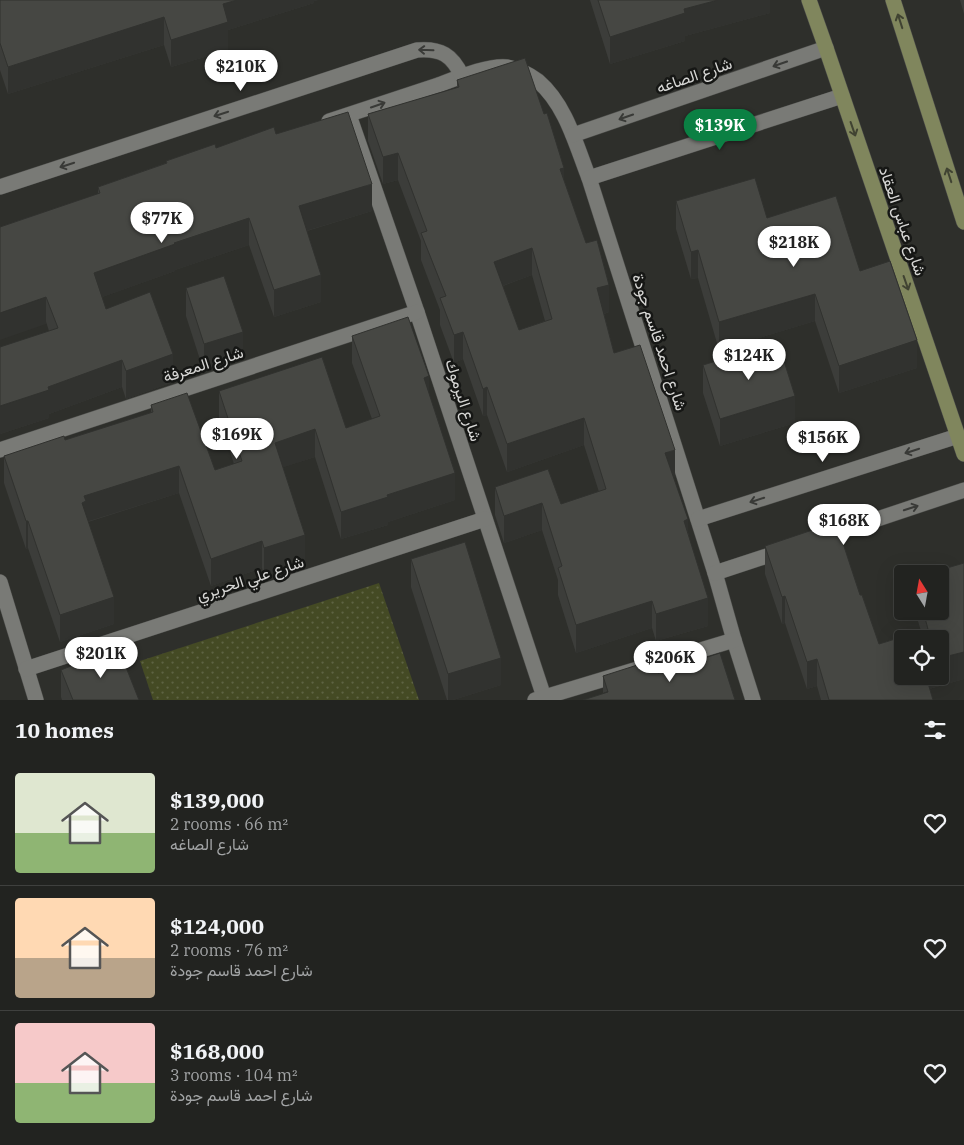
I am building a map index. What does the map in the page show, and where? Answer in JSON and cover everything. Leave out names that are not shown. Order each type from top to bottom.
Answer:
[{"type":"main road","name":"شارع عباس العقاد","points":[[809,0],[964,454]]},
{"type":"main road","points":[[893,0],[964,222]]},
{"type":"street","name":"شارع الصاغه","points":[[573,135],[826,48]]},
{"type":"street","points":[[0,187],[417,50],[429,49],[449,57],[457,65],[462,76]]},
{"type":"street","name":"شارع احمد قاسم جودة","points":[[320,124],[462,76],[492,68],[507,67],[524,72],[537,80],[548,92],[561,110],[573,135],[588,178],[698,519],[753,700]]},
{"type":"street","points":[[588,178],[842,96]]},
{"type":"street","name":"شارع اليرموك","points":[[349,114],[485,519],[539,699]]},
{"type":"street","name":"شارع المعرفة","points":[[0,450],[417,312]]},
{"type":"street","points":[[698,519],[958,436]]},
{"type":"street","points":[[715,573],[964,490]]},
{"type":"street","name":"شارع علي الحريري","points":[[26,670],[485,519]]},
{"type":"street","points":[[0,582],[36,700]]},
{"type":"street","points":[[539,699],[734,640]]},
{"type":"green space","points":[[379,583],[419,700],[153,700],[140,661]]},
{"type":"building","points":[[0,0],[237,0],[223,4],[228,22],[171,40],[164,17],[8,67],[0,43]]},
{"type":"building","points":[[598,0],[718,0],[684,9],[685,13],[610,37]]},
{"type":"building","points":[[525,58],[544,114],[547,113],[564,168],[560,169],[586,243],[597,240],[609,285],[597,288],[614,353],[640,345],[675,450],[665,453],[688,519],[684,521],[708,598],[656,614],[652,601],[576,625],[558,568],[562,566],[542,503],[504,516],[495,487],[548,469],[561,504],[606,489],[584,418],[507,444],[487,387],[483,389],[463,332],[454,335],[440,298],[446,296],[421,233],[427,231],[398,153],[383,157],[368,114],[459,87],[457,80]],"holes":[[[532,248],[552,319],[519,330],[494,262]]]},
{"type":"building","points":[[348,112],[372,184],[299,206],[321,275],[274,290],[249,218],[174,243],[94,273],[106,309],[150,292],[173,354],[126,371],[122,360],[48,387],[49,390],[0,406],[0,347],[58,328],[46,297],[0,313],[0,227],[100,193],[98,187],[215,144],[216,148],[274,127],[276,134]]},
{"type":"building","points":[[755,178],[767,218],[836,196],[860,271],[890,261],[917,340],[839,366],[815,294],[719,322],[698,250],[691,252],[676,201]]},
{"type":"building","points":[[224,276],[243,332],[204,344],[186,288]]},
{"type":"building","points":[[408,317],[429,376],[424,378],[455,473],[341,512],[315,429],[275,443],[305,535],[264,548],[262,541],[211,559],[179,466],[84,496],[86,501],[82,503],[114,597],[60,615],[4,456],[64,436],[65,440],[153,412],[151,405],[187,393],[215,470],[242,461],[219,391],[322,357],[346,428],[380,416],[352,336]]},
{"type":"building","points":[[778,342],[795,396],[720,419],[703,365]]},
{"type":"building","points":[[836,522],[860,595],[862,595],[879,644],[894,639],[894,685],[929,685],[933,700],[829,700],[817,659],[807,662],[785,596],[782,597],[765,546]]},
{"type":"building","points":[[465,542],[501,658],[448,674],[411,559]]},
{"type":"building","points":[[964,563],[964,652],[949,656],[949,630],[925,630],[928,629],[926,620],[949,620],[949,567]]},
{"type":"building","points":[[118,647],[139,700],[73,700],[61,670]]},
{"type":"building","points":[[720,653],[735,700],[583,700],[608,692],[603,676],[653,660],[658,673]]}]
